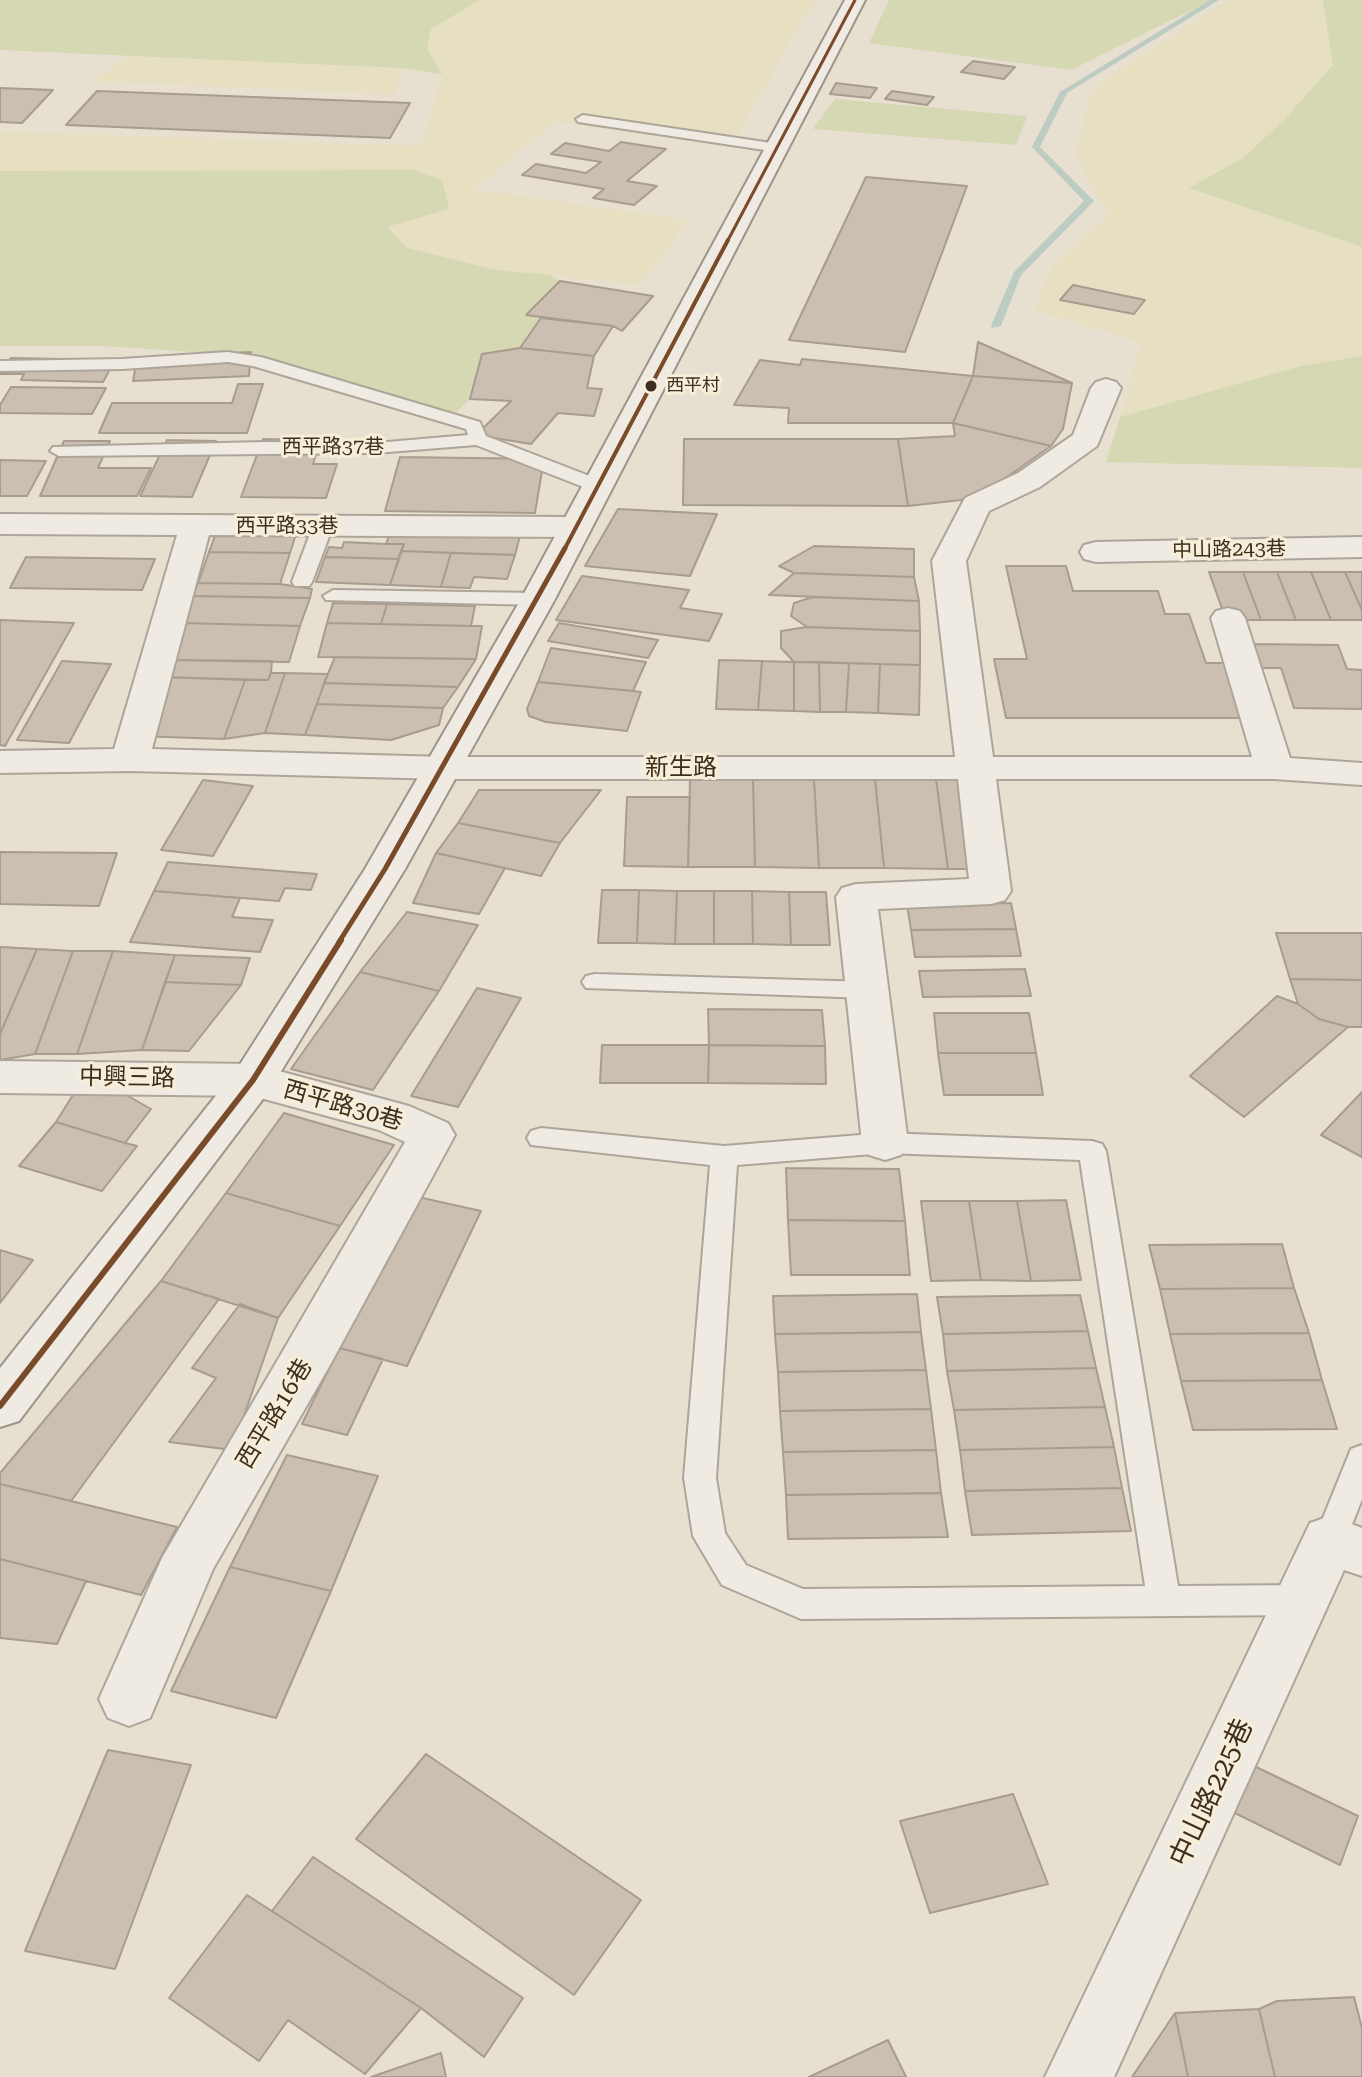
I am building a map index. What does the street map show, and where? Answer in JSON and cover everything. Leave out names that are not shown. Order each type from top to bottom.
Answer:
[{"type":"street","points":[[0,1406],[253,1080],[385,869],[445,768],[538,599],[855,0]]},
{"type":"street","points":[[885,1143],[856,897],[991,891],[949,561],[976,505],[1029,480],[1086,440],[1106,388]]},
{"type":"street","name":"西平路33巷","points":[[0,524],[574,527]]},
{"type":"street","points":[[130,760],[196,525]]},
{"type":"street","name":"中山路243巷","points":[[1096,552],[1362,547]]},
{"type":"street","points":[[1228,618],[1274,768]]},
{"type":"street","name":"新生路","points":[[0,762],[130,760],[445,768],[1274,768],[1362,774]]},
{"type":"street","name":"中興三路","points":[[0,1077],[253,1080]]},
{"type":"street","name":"西平路30巷","points":[[253,1080],[393,1118],[432,1135]]},
{"type":"street","name":"西平路16巷","points":[[129,1699],[190,1558],[312,1351],[432,1135]]},
{"type":"street","name":"中山路225巷","points":[[1079,2077],[1302,1600],[1346,1546]]},
{"type":"lane","points":[[583,119],[778,148]]},
{"type":"lane","points":[[0,366],[122,364],[228,357],[255,361],[474,426],[478,439]]},
{"type":"lane","name":"西平路37巷","points":[[59,451],[376,448],[478,439],[598,486]]},
{"type":"lane","points":[[302,582],[323,526]]},
{"type":"lane","points":[[333,596],[538,599]]},
{"type":"lane","points":[[595,982],[869,990]]},
{"type":"lane","points":[[541,1138],[724,1156],[885,1143],[1092,1151],[1164,1601]]},
{"type":"lane","points":[[724,1156],[700,1478],[709,1536],[734,1575],[801,1604],[1302,1600]]},
{"type":"lane","points":[[1346,1546],[1362,1458]]},
{"type":"shaded area","points":[[479,0],[817,0],[803,19],[731,147],[555,122],[474,189],[688,220],[641,285],[495,270],[407,248],[386,227],[449,209],[414,170],[0,171],[0,131],[421,146],[442,75],[426,49],[431,28]]},
{"type":"shaded area","points":[[1227,0],[1323,0],[1333,65],[1284,120],[1243,158],[1190,187],[1362,247],[1362,356],[1301,366],[1120,417],[1141,343],[1035,310],[1052,266],[1108,215],[1075,154],[1089,101],[1099,83]]},
{"type":"shaded area","points":[[130,55],[401,68],[396,95],[91,81]]},
{"type":"green space","points":[[0,0],[479,0],[431,29],[427,49],[442,74],[401,68],[0,50]]},
{"type":"green space","points":[[889,0],[1212,0],[1071,70],[869,43]]},
{"type":"green space","points":[[1323,0],[1362,0],[1362,247],[1189,188],[1243,158],[1284,120],[1333,65]]},
{"type":"green space","points":[[835,99],[1027,116],[1016,145],[813,129]]},
{"type":"green space","points":[[414,170],[442,180],[449,209],[387,227],[407,248],[495,270],[550,275],[560,281],[527,314],[541,318],[520,348],[482,354],[470,399],[445,423],[299,372],[209,353],[104,346],[0,346],[0,171]]},
{"type":"green space","points":[[1362,356],[1362,468],[1106,462],[1120,417],[1301,366]]},
{"type":"building","points":[[973,61],[1015,67],[1004,79],[961,72]]},
{"type":"building","points":[[836,83],[877,88],[870,98],[830,94]]},
{"type":"building","points":[[0,88],[53,90],[22,123],[0,122]]},
{"type":"building","points":[[97,91],[410,103],[390,138],[66,125]]},
{"type":"building","points":[[892,91],[934,97],[927,105],[885,99]]},
{"type":"building","points":[[621,142],[666,149],[627,181],[657,186],[634,205],[593,198],[604,189],[522,175],[536,164],[586,173],[601,162],[551,154],[565,143],[609,151]]},
{"type":"building","points":[[866,177],[967,186],[905,352],[789,340]]},
{"type":"building","points":[[560,281],[653,296],[622,331],[613,326],[526,315]]},
{"type":"building","points":[[1073,285],[1145,300],[1134,314],[1060,300]]},
{"type":"building","points":[[541,318],[613,326],[594,356],[520,348]]},
{"type":"building","points":[[978,342],[1072,383],[973,376]]},
{"type":"building","points":[[520,348],[594,356],[587,388],[602,389],[594,416],[558,413],[531,444],[476,435],[511,401],[470,399],[482,354]]},
{"type":"building","points":[[251,352],[249,376],[133,381],[137,358]]},
{"type":"building","points":[[11,358],[115,360],[103,382],[21,380],[24,374],[0,374]]},
{"type":"building","points":[[802,359],[973,376],[953,423],[788,423],[789,408],[734,405],[760,360],[800,365]]},
{"type":"building","points":[[973,376],[1072,383],[1063,429],[1051,446],[953,423]]},
{"type":"building","points":[[238,384],[263,384],[247,433],[99,433],[112,403],[232,403]]},
{"type":"building","points":[[11,387],[106,388],[92,414],[0,413],[0,405]]},
{"type":"building","points":[[953,423],[1051,446],[997,484],[961,500],[908,506],[898,439],[955,436]]},
{"type":"building","points":[[263,439],[321,440],[313,464],[337,464],[326,498],[241,497]]},
{"type":"building","points":[[684,439],[898,439],[908,506],[683,505]]},
{"type":"building","points":[[167,440],[216,441],[192,497],[140,496]]},
{"type":"building","points":[[64,441],[110,441],[98,468],[151,468],[137,496],[40,496]]},
{"type":"building","points":[[400,457],[544,459],[535,513],[385,511]]},
{"type":"building","points":[[0,460],[46,461],[27,496],[0,496]]},
{"type":"building","points":[[618,509],[717,514],[690,576],[585,566]]},
{"type":"building","points":[[392,527],[521,532],[515,555],[401,551],[404,544],[386,544]]},
{"type":"building","points":[[216,533],[296,534],[290,553],[209,552]]},
{"type":"building","points":[[344,542],[404,544],[399,559],[325,557],[329,547],[342,548]]},
{"type":"building","points":[[814,546],[914,549],[914,577],[794,573],[779,566]]},
{"type":"building","points":[[401,551],[451,553],[441,587],[390,585]]},
{"type":"building","points":[[209,552],[290,553],[280,584],[198,583]]},
{"type":"building","points":[[451,553],[515,555],[507,579],[474,577],[470,588],[441,587]]},
{"type":"building","points":[[26,557],[155,559],[142,590],[10,588]]},
{"type":"building","points":[[325,557],[399,559],[390,585],[316,582]]},
{"type":"building","points":[[1006,566],[1066,566],[1073,591],[1158,591],[1165,614],[1189,614],[1206,663],[1238,663],[1258,718],[1006,718],[994,659],[1027,659]]},
{"type":"building","points":[[1209,572],[1243,572],[1261,620],[1226,620]]},
{"type":"building","points":[[1243,572],[1277,572],[1296,620],[1261,620]]},
{"type":"building","points":[[1277,572],[1311,572],[1331,620],[1296,620]]},
{"type":"building","points":[[1311,572],[1345,572],[1362,610],[1362,620],[1331,620]]},
{"type":"building","points":[[1345,572],[1362,572],[1362,610]]},
{"type":"building","points":[[794,573],[914,577],[919,601],[769,595]]},
{"type":"building","points":[[582,576],[689,590],[680,608],[722,614],[709,641],[556,620]]},
{"type":"building","points":[[198,583],[280,584],[312,589],[310,598],[192,596]]},
{"type":"building","points":[[192,596],[310,598],[300,626],[181,623]]},
{"type":"building","points":[[813,597],[919,601],[920,631],[807,627],[791,616],[794,603]]},
{"type":"building","points":[[333,603],[387,604],[381,624],[327,623]]},
{"type":"building","points":[[387,604],[475,606],[471,626],[381,624]]},
{"type":"building","points":[[0,620],[74,623],[5,746],[0,745]]},
{"type":"building","points":[[181,623],[300,626],[289,662],[168,660]]},
{"type":"building","points":[[327,623],[482,626],[476,659],[318,657]]},
{"type":"building","points":[[559,623],[658,640],[648,658],[548,641]]},
{"type":"building","points":[[807,627],[920,631],[920,665],[794,662],[781,648],[781,631]]},
{"type":"building","points":[[1253,644],[1338,645],[1347,669],[1362,670],[1362,709],[1294,708],[1281,668],[1261,668]]},
{"type":"building","points":[[551,648],[646,662],[633,691],[538,682]]},
{"type":"building","points":[[335,657],[476,659],[458,687],[324,683]]},
{"type":"building","points":[[168,660],[272,661],[268,680],[162,677]]},
{"type":"building","points":[[719,660],[762,661],[758,710],[716,709]]},
{"type":"building","points":[[62,661],[111,664],[69,743],[17,740]]},
{"type":"building","points":[[762,661],[794,662],[794,711],[758,710]]},
{"type":"building","points":[[794,662],[819,662],[820,712],[794,711]]},
{"type":"building","points":[[819,662],[849,663],[846,712],[820,712]]},
{"type":"building","points":[[849,663],[880,664],[878,713],[846,712]]},
{"type":"building","points":[[880,664],[920,665],[919,715],[878,713]]},
{"type":"building","points":[[271,673],[285,673],[265,733],[224,739],[245,680],[268,680]]},
{"type":"building","points":[[285,673],[328,674],[305,735],[265,733]]},
{"type":"building","points":[[162,677],[245,680],[224,739],[136,736]]},
{"type":"building","points":[[538,682],[641,692],[627,731],[546,722],[529,716],[527,709]]},
{"type":"building","points":[[324,683],[458,687],[443,708],[317,704]]},
{"type":"building","points":[[317,704],[443,708],[439,725],[391,740],[305,735]]},
{"type":"building","points":[[690,778],[753,778],[755,867],[688,867]]},
{"type":"building","points":[[753,778],[814,779],[819,868],[755,867]]},
{"type":"building","points":[[814,779],[875,779],[884,868],[819,868]]},
{"type":"building","points":[[875,779],[936,779],[948,869],[884,868]]},
{"type":"building","points":[[936,779],[975,780],[990,869],[948,869]]},
{"type":"building","points":[[203,780],[253,786],[213,856],[161,850]]},
{"type":"building","points":[[479,790],[601,790],[560,843],[458,823]]},
{"type":"building","points":[[627,797],[690,797],[688,867],[624,866]]},
{"type":"building","points":[[458,823],[560,843],[541,876],[436,853]]},
{"type":"building","points":[[0,852],[117,853],[99,906],[0,904]]},
{"type":"building","points":[[436,853],[505,868],[479,914],[413,903]]},
{"type":"building","points":[[168,862],[317,874],[311,890],[285,888],[279,901],[154,891]]},
{"type":"building","points":[[602,890],[639,890],[637,943],[598,943]]},
{"type":"building","points":[[639,890],[677,891],[675,944],[637,943]]},
{"type":"building","points":[[154,891],[240,898],[232,917],[273,920],[260,952],[130,942]]},
{"type":"building","points":[[677,891],[714,891],[714,944],[675,944]]},
{"type":"building","points":[[714,891],[752,891],[753,944],[714,944]]},
{"type":"building","points":[[752,891],[789,892],[791,945],[753,944]]},
{"type":"building","points":[[789,892],[826,892],[830,945],[791,945]]},
{"type":"building","points":[[1011,903],[1016,929],[911,930],[907,904]]},
{"type":"building","points":[[407,912],[478,925],[439,991],[360,972]]},
{"type":"building","points":[[1016,929],[1021,956],[915,957],[911,930]]},
{"type":"building","points":[[1276,933],[1362,933],[1362,980],[1290,979]]},
{"type":"building","points":[[0,947],[37,949],[0,1034]]},
{"type":"building","points":[[37,949],[73,951],[35,1054],[0,1060],[0,1034]]},
{"type":"building","points":[[73,951],[113,951],[77,1054],[35,1054]]},
{"type":"building","points":[[113,951],[175,955],[142,1050],[77,1054]]},
{"type":"building","points":[[175,955],[250,958],[241,985],[165,982]]},
{"type":"building","points":[[1025,969],[1031,996],[923,997],[919,971]]},
{"type":"building","points":[[360,972],[439,991],[373,1090],[291,1069]]},
{"type":"building","points":[[1290,979],[1362,980],[1362,1027],[1348,1027],[1319,1019],[1298,1004]]},
{"type":"building","points":[[165,982],[241,985],[189,1051],[142,1050]]},
{"type":"building","points":[[477,988],[521,998],[458,1107],[411,1096]]},
{"type":"building","points":[[1277,996],[1298,1004],[1319,1019],[1348,1027],[1244,1117],[1190,1076]]},
{"type":"building","points":[[708,1009],[822,1010],[825,1046],[709,1045]]},
{"type":"building","points":[[934,1013],[1029,1013],[1036,1053],[938,1053]]},
{"type":"building","points":[[602,1045],[709,1045],[708,1083],[600,1083]]},
{"type":"building","points":[[709,1045],[825,1046],[826,1084],[708,1083]]},
{"type":"building","points":[[938,1053],[1036,1053],[1043,1095],[944,1095]]},
{"type":"building","points":[[76,1090],[121,1092],[151,1109],[125,1143],[56,1122]]},
{"type":"building","points":[[1362,1092],[1362,1157],[1321,1135]]},
{"type":"building","points":[[284,1113],[394,1145],[340,1226],[226,1193]]},
{"type":"building","points":[[56,1122],[137,1146],[102,1191],[19,1166]]},
{"type":"building","points":[[786,1168],[899,1169],[905,1221],[788,1220]]},
{"type":"building","points":[[226,1193],[340,1226],[278,1318],[161,1281]]},
{"type":"building","points":[[418,1197],[481,1211],[407,1366],[339,1348]]},
{"type":"building","points":[[1066,1200],[1081,1280],[1031,1281],[1017,1201]]},
{"type":"building","points":[[921,1201],[969,1201],[981,1280],[931,1281]]},
{"type":"building","points":[[969,1201],[1017,1201],[1031,1281],[981,1280]]},
{"type":"building","points":[[788,1220],[905,1221],[910,1275],[791,1275]]},
{"type":"building","points":[[1282,1244],[1294,1288],[1160,1289],[1149,1245]]},
{"type":"building","points":[[0,1250],[33,1260],[0,1303]]},
{"type":"building","points":[[161,1281],[219,1299],[71,1501],[0,1484],[0,1473]]},
{"type":"building","points":[[1294,1288],[1309,1333],[1170,1334],[1160,1289]]},
{"type":"building","points":[[917,1294],[921,1332],[775,1334],[773,1296]]},
{"type":"building","points":[[1080,1295],[1088,1331],[943,1334],[937,1297]]},
{"type":"building","points":[[240,1304],[278,1318],[232,1450],[169,1442],[216,1378],[192,1368]]},
{"type":"building","points":[[1088,1331],[1096,1368],[947,1371],[943,1334]]},
{"type":"building","points":[[921,1332],[926,1370],[778,1372],[775,1334]]},
{"type":"building","points":[[1309,1333],[1322,1380],[1181,1381],[1170,1334]]},
{"type":"building","points":[[339,1348],[383,1359],[347,1435],[302,1424]]},
{"type":"building","points":[[1096,1368],[1105,1407],[954,1410],[947,1371]]},
{"type":"building","points":[[926,1370],[931,1409],[780,1411],[778,1372]]},
{"type":"building","points":[[1322,1380],[1337,1429],[1193,1430],[1181,1381]]},
{"type":"building","points":[[1105,1407],[1114,1447],[960,1450],[954,1410]]},
{"type":"building","points":[[931,1409],[936,1450],[783,1452],[780,1411]]},
{"type":"building","points":[[1114,1447],[1122,1488],[965,1491],[960,1450]]},
{"type":"building","points":[[936,1450],[941,1493],[786,1495],[783,1452]]},
{"type":"building","points":[[287,1455],[378,1476],[331,1591],[230,1567]]},
{"type":"building","points":[[0,1484],[177,1527],[141,1595],[0,1559]]},
{"type":"building","points":[[1122,1488],[1131,1531],[972,1535],[965,1491]]},
{"type":"building","points":[[941,1493],[948,1537],[788,1539],[786,1495]]},
{"type":"building","points":[[0,1559],[86,1581],[57,1644],[0,1638]]},
{"type":"building","points":[[230,1567],[331,1591],[276,1718],[171,1691]]},
{"type":"building","points":[[108,1750],[191,1765],[115,1969],[25,1951]]},
{"type":"building","points":[[426,1754],[641,1900],[574,1995],[356,1839]]},
{"type":"building","points":[[1250,1764],[1358,1816],[1340,1865],[1231,1811]]},
{"type":"building","points":[[1013,1794],[1048,1884],[930,1913],[900,1821]]},
{"type":"building","points":[[313,1857],[523,1998],[484,2057],[421,2008],[272,1911]]},
{"type":"building","points":[[247,1895],[421,2008],[365,2074],[288,2020],[259,2061],[169,1998]]},
{"type":"building","points":[[1354,1997],[1362,2028],[1362,2077],[1275,2077],[1259,2009],[1277,2001]]},
{"type":"building","points":[[1259,2009],[1275,2077],[1188,2077],[1175,2013]]},
{"type":"building","points":[[1175,2013],[1188,2077],[1132,2077]]},
{"type":"building","points":[[888,2040],[906,2077],[809,2077]]},
{"type":"building","points":[[441,2053],[446,2077],[371,2077]]},
{"type":"waterway","points":[[996,326],[1017,274],[1089,201],[1036,147],[1064,92],[1215,0]]},
{"type":"transit line","points":[[0,1406],[253,1080],[385,869],[538,599],[855,0]]},
{"type":"place","name":"西平村","points":[[651,386]]}]
